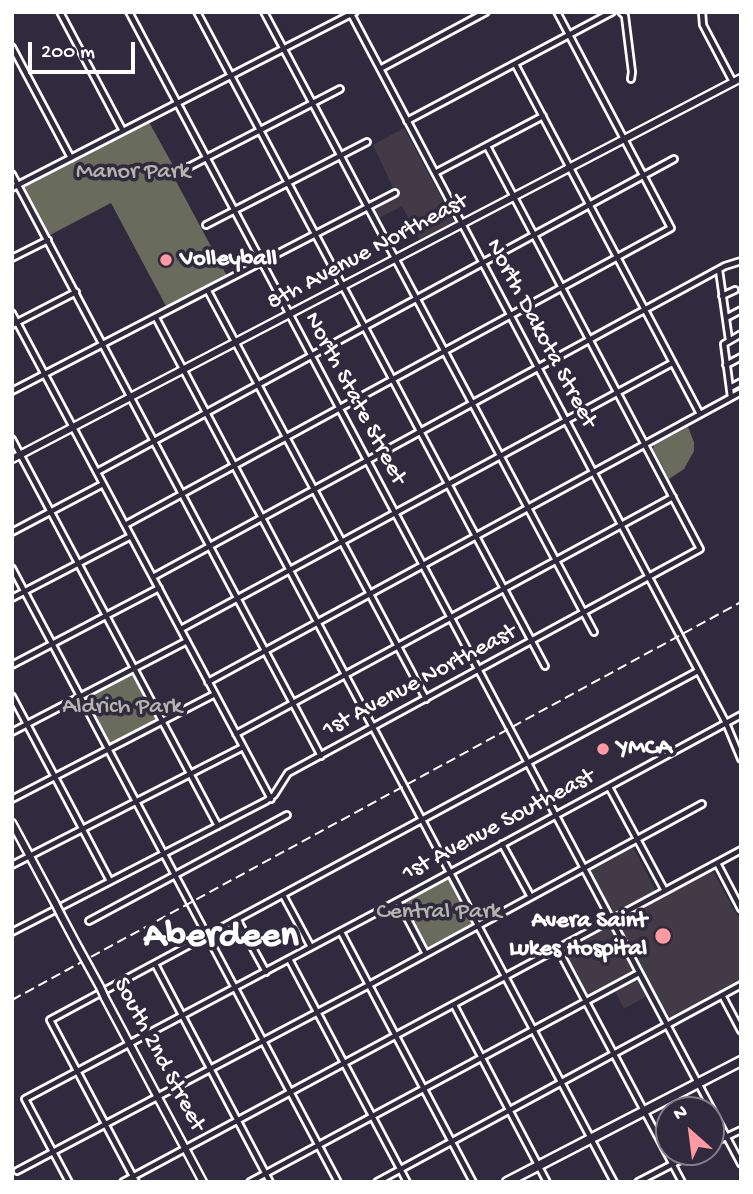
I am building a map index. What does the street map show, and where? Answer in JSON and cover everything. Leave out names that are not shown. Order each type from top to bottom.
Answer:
[{"type":"highway","points":[[507,1182],[741,1061]]},
{"type":"main road","name":"8th Avenue Northeast","points":[[12,459],[741,78]]},
{"type":"main road","name":"South 2nd Street","points":[[12,823],[203,1182]]},
{"type":"street","points":[[60,12],[123,131]]},
{"type":"street","name":"North State Street","points":[[129,12],[741,1164]]},
{"type":"street","points":[[197,12],[545,666]]},
{"type":"street","points":[[264,12],[594,632]]},
{"type":"street","points":[[380,69],[486,12]]},
{"type":"street","points":[[125,525],[671,228],[557,12]]},
{"type":"street","points":[[407,121],[612,12]]},
{"type":"street","points":[[621,12],[625,16],[631,79]]},
{"type":"street","points":[[702,12],[703,25],[733,82]]},
{"type":"street","points":[[12,188],[352,13]]},
{"type":"street","name":"North Dakota Street","points":[[352,13],[726,723],[741,759]]},
{"type":"street","points":[[12,48],[71,158]]},
{"type":"street","points":[[515,64],[700,414]]},
{"type":"street","points":[[178,172],[340,89]]},
{"type":"street","points":[[435,174],[543,116]]},
{"type":"street","points":[[206,225],[367,142]]},
{"type":"street","points":[[236,734],[673,497],[487,146]]},
{"type":"street","points":[[97,472],[674,159]]},
{"type":"street","points":[[12,174],[321,756]]},
{"type":"street","points":[[12,391],[396,193]]},
{"type":"street","points":[[12,258],[48,240]]},
{"type":"street","points":[[153,577],[719,270],[741,261]]},
{"type":"street","points":[[719,270],[729,340]]},
{"type":"street","points":[[208,290],[426,699]]},
{"type":"street","points":[[722,296],[735,290]]},
{"type":"street","points":[[15,323],[76,292]]},
{"type":"street","points":[[726,318],[741,310]]},
{"type":"street","points":[[12,313],[271,799]]},
{"type":"street","points":[[156,318],[614,1182]]},
{"type":"street","points":[[731,397],[724,344],[741,334]]},
{"type":"street","points":[[726,365],[741,357]]},
{"type":"street","points":[[181,629],[672,363]]},
{"type":"street","points":[[730,388],[741,382]]},
{"type":"street","points":[[208,682],[741,392]]},
{"type":"street","points":[[12,439],[218,826]]},
{"type":"street","points":[[12,532],[103,484]]},
{"type":"street","name":"1st Avenue Northeast","points":[[12,932],[271,799],[286,775],[701,550],[673,497]]},
{"type":"street","points":[[12,598],[131,537]]},
{"type":"street","points":[[12,568],[338,1182]]},
{"type":"street","points":[[12,665],[159,588]]},
{"type":"street","points":[[12,732],[187,641]]},
{"type":"street","points":[[134,1179],[50,1020],[698,671]]},
{"type":"street","points":[[12,799],[215,694]]},
{"type":"street","points":[[12,696],[110,881]]},
{"type":"street","name":"1st Avenue Southeast","points":[[53,1152],[25,1099],[341,932],[741,715]]},
{"type":"street","points":[[12,865],[243,747]]},
{"type":"street","points":[[609,787],[665,891]]},
{"type":"street","points":[[17,1171],[369,985],[702,804]]},
{"type":"street","points":[[89,920],[287,815]]},
{"type":"street","points":[[502,844],[531,897]]},
{"type":"street","points":[[123,1182],[134,1179],[186,1148],[741,850]]},
{"type":"street","points":[[717,863],[741,909]]},
{"type":"street","points":[[283,895],[311,947]]},
{"type":"street","points":[[398,901],[426,954]]},
{"type":"street","points":[[237,919],[266,972]]},
{"type":"street","points":[[341,932],[473,1182]]},
{"type":"street","points":[[558,949],[655,1132]]},
{"type":"street","points":[[289,959],[407,1182]]},
{"type":"street","points":[[155,964],[270,1182]]},
{"type":"street","points":[[250,1182],[639,973]]},
{"type":"street","points":[[377,1182],[741,985]]},
{"type":"street","points":[[722,995],[741,1031]]},
{"type":"street","points":[[454,1005],[547,1182]]},
{"type":"street","points":[[726,1136],[741,1130]]},
{"type":"street","points":[[53,1152],[69,1182]]},
{"type":"street","points":[[638,1182],[668,1166]]},
{"type":"street","points":[[673,1166],[682,1182]]},
{"type":"shaded area","points":[[404,128],[455,223],[420,241],[402,206],[379,218],[374,209],[397,196],[373,145]]},
{"type":"shaded area","name":"Avera Saint Lukes Hospital","points":[[633,847],[659,897],[712,870],[741,922],[741,981],[667,1021],[652,993],[624,1009],[611,983],[586,996],[560,950],[611,922],[587,871]]},
{"type":"green space","name":"Manor Park","points":[[149,122],[175,169],[171,172],[227,276],[167,308],[111,203],[50,235],[24,186]]},
{"type":"green space","points":[[688,427],[694,442],[694,451],[684,469],[669,479],[653,449],[654,445]]},
{"type":"green space","name":"Aldrich Park","points":[[133,671],[159,720],[111,745],[86,697]]},
{"type":"green space","name":"Central Park","points":[[449,879],[473,923],[428,947],[404,903]]},
{"type":"railway","points":[[12,1000],[741,602]]},
{"type":"place","name":"Volleyball","points":[[166,260]]},
{"type":"place","name":"YMCA","points":[[603,749]]},
{"type":"place","name":"Avera Saint Lukes Hospital","points":[[663,936]]},
{"type":"district","name":"Aberdeen","points":[[221,938]]}]
